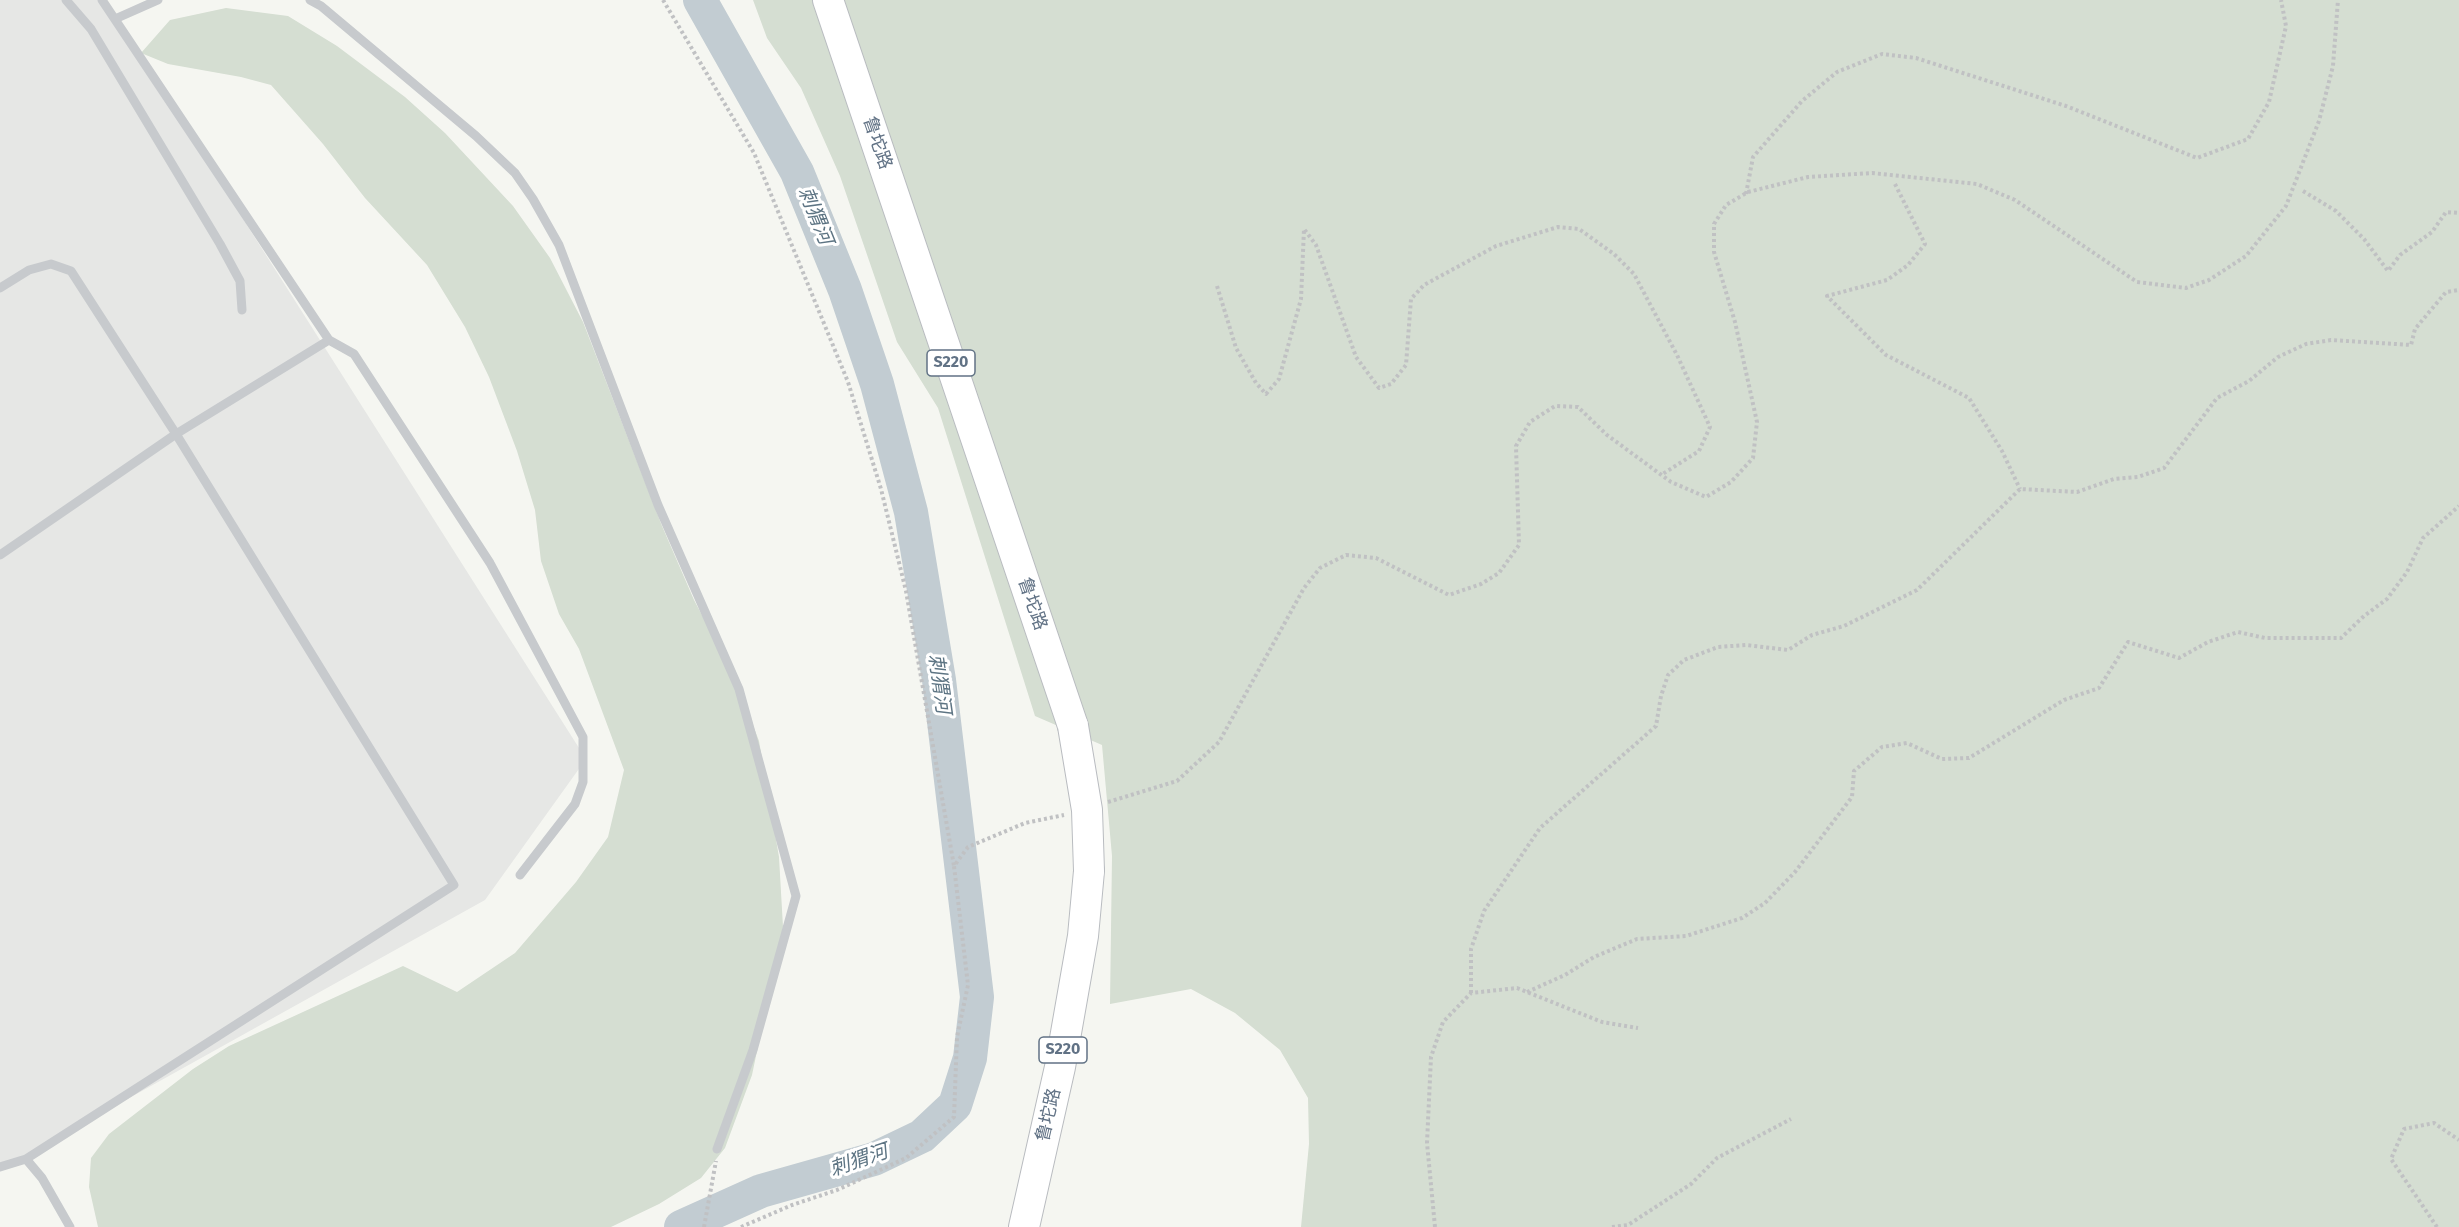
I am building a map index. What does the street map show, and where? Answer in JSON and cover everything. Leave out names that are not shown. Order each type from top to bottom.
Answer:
[{"type":"main road","name":"鲁坨路","points":[[828,0],[1073,726],[1087,810],[1089,870],[1083,936],[1060,1067],[1024,1227]]},
{"type":"lane","points":[[66,0],[90,29],[220,244],[240,281],[242,310]]},
{"type":"lane","points":[[102,0],[329,340],[354,354],[490,563],[583,737],[583,782],[575,804],[520,875]]},
{"type":"lane","points":[[115,19],[158,0]]},
{"type":"lane","points":[[310,0],[321,6],[476,136],[515,173],[533,199],[558,245],[658,505],[739,689],[796,896],[753,1050],[717,1149]]},
{"type":"lane","points":[[0,288],[28,270],[51,264],[71,271],[176,434],[454,885],[26,1159],[0,1167]]},
{"type":"lane","points":[[0,555],[176,434],[329,340]]},
{"type":"lane","points":[[26,1159],[42,1178],[70,1227]]},
{"type":"path","points":[[663,0],[754,153],[848,382],[881,489],[906,591],[954,866],[968,984],[957,1037],[954,1117],[906,1158],[837,1190],[792,1205],[741,1227]]},
{"type":"path","points":[[1746,194],[1754,157],[1802,101],[1837,72],[1882,54],[1916,58],[2066,106],[2197,158],[2248,139],[2269,102],[2286,26],[2281,0]]},
{"type":"path","points":[[1102,804],[1177,781],[1219,742],[1304,588],[1320,568],[1346,555],[1376,558],[1449,594],[1481,584],[1499,573],[1519,545],[1516,446],[1530,422],[1555,406],[1578,407],[1607,435],[1661,475],[1706,497],[1731,482],[1753,458],[1757,422],[1735,322],[1714,252],[1714,224],[1726,205],[1746,194],[1808,177],[1872,173],[1977,184],[2015,200],[2137,282],[2186,288],[2209,280],[2246,256],[2286,206],[2319,121],[2333,66],[2338,0]]},
{"type":"path","points":[[1895,184],[1925,244],[1908,265],[1887,280],[1827,296],[1886,355],[1969,398],[2002,451],[2020,489]]},
{"type":"path","points":[[2303,191],[2336,211],[2364,239],[2388,271],[2400,255],[2432,232],[2446,212],[2459,213]]},
{"type":"path","points":[[1217,286],[1236,348],[1256,383],[1266,394],[1279,379],[1301,299],[1304,229],[1316,245],[1356,357],[1379,388],[1392,384],[1406,365],[1411,299],[1424,285],[1496,246],[1558,227],[1579,229],[1614,254],[1634,274],[1677,355],[1710,426],[1699,451],[1661,475]]},
{"type":"path","points":[[1471,993],[1471,949],[1484,911],[1540,828],[1656,726],[1660,696],[1668,675],[1684,660],[1718,647],[1746,645],[1788,650],[1812,635],[1844,626],[1917,590],[2020,489],[2077,492],[2114,479],[2138,477],[2164,468],[2217,398],[2249,381],[2278,357],[2306,344],[2331,340],[2411,345],[2415,328],[2445,292],[2459,290]]},
{"type":"path","points":[[1527,992],[1565,975],[1594,957],[1637,939],[1686,936],[1742,918],[1765,903],[1795,872],[1852,797],[1854,771],[1882,747],[1907,743],[1941,759],[1969,758],[2064,700],[2099,688],[2128,642],[2179,658],[2208,642],[2238,632],[2265,638],[2341,638],[2364,616],[2387,599],[2407,572],[2423,537],[2459,506]]},
{"type":"path","points":[[954,866],[968,847],[1025,823],[1070,814]]},
{"type":"path","points":[[1435,1227],[1427,1143],[1431,1057],[1443,1022],[1471,993],[1517,988],[1602,1022],[1638,1029]]},
{"type":"path","points":[[1612,1227],[1628,1226],[1691,1184],[1718,1158],[1791,1119]]},
{"type":"path","points":[[2437,1227],[2391,1160],[2404,1129],[2434,1123],[2459,1140]]},
{"type":"path","points":[[704,1227],[717,1149]]},
{"type":"shaded area","points":[[0,0],[104,0],[586,759],[485,900],[0,1170]]},
{"type":"shaded area","points":[[753,0],[2459,0],[2459,1227],[1301,1227],[1309,1144],[1308,1098],[1280,1050],[1235,1013],[1191,989],[1110,1004],[1112,856],[1102,745],[1035,716],[938,408],[897,342],[840,176],[801,88],[767,38]]},
{"type":"shaded area","points":[[226,8],[288,16],[337,46],[405,97],[445,133],[513,206],[550,258],[583,322],[662,526],[694,600],[735,678],[759,741],[779,857],[783,927],[752,1075],[725,1148],[701,1178],[659,1204],[611,1227],[98,1227],[89,1187],[91,1158],[109,1134],[193,1069],[229,1046],[403,966],[457,992],[515,953],[576,882],[608,837],[624,770],[579,649],[559,614],[541,561],[535,510],[517,451],[489,377],[465,327],[427,265],[365,198],[323,144],[271,85],[241,77],[168,64],[141,53],[170,20]]},
{"type":"waterway","name":"刺猬河","points":[[681,1227],[761,1191],[874,1159],[922,1136],[955,1105],[970,1058],[977,997],[939,680],[911,512],[877,384],[845,290],[797,172],[700,0]]}]
